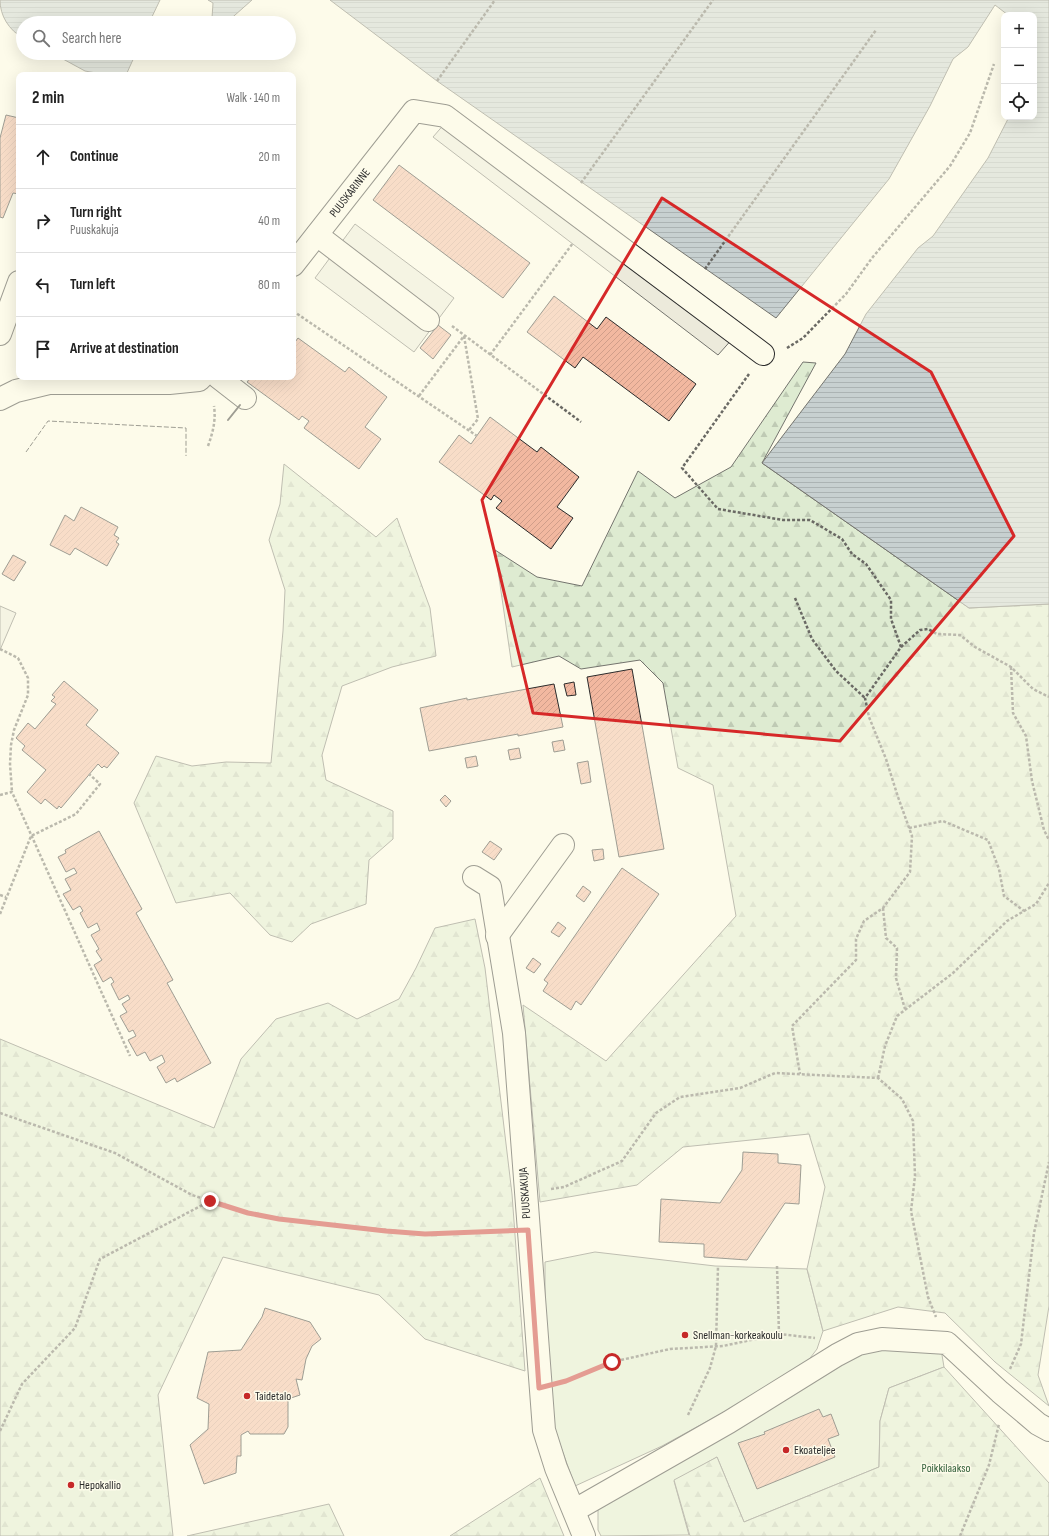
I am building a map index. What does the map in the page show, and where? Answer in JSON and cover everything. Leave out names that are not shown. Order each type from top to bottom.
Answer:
[{"type":"street","name":"PUUSKARINNE","points":[[296,262],[414,111],[445,116],[588,223]]},
{"type":"street","points":[[588,223],[763,354]]},
{"type":"street","points":[[317,235],[428,320]]},
{"type":"street","points":[[0,334],[16,290]]},
{"type":"street","points":[[0,399],[16,391],[49,383],[169,383],[199,380]]},
{"type":"street","points":[[222,380],[245,398]]},
{"type":"street","points":[[497,936],[563,845]]},
{"type":"street","name":"PUUSKAKUJA","points":[[474,877],[490,887],[514,1033],[539,1388],[544,1430],[556,1468],[575,1510],[584,1536]]},
{"type":"street","points":[[575,1510],[729,1422],[837,1355],[858,1344],[882,1339],[947,1343],[1000,1392],[1038,1424],[1049,1430]]},
{"type":"path","points":[[437,81],[495,0]]},
{"type":"path","points":[[581,183],[713,0]]},
{"type":"path","points":[[705,269],[876,30]]},
{"type":"path","points":[[901,647],[891,619],[891,600],[866,564],[852,554],[842,539],[810,520],[783,520],[718,509],[682,468],[763,354],[778,353],[803,338],[846,294],[872,258],[950,166],[970,133],[994,64]]},
{"type":"path","points":[[490,355],[588,223]]},
{"type":"path","points":[[296,313],[477,436]]},
{"type":"path","points":[[428,320],[443,320],[581,422]]},
{"type":"path","points":[[419,396],[464,336]]},
{"type":"path","points":[[464,336],[478,419],[469,430]]},
{"type":"path","points":[[208,446],[213,433],[216,416],[214,404]]},
{"type":"path","points":[[795,598],[812,639],[836,671],[865,698],[869,717],[886,759],[912,836],[910,872],[883,908],[864,921],[856,939],[856,960],[792,1026],[796,1042],[800,1074]]},
{"type":"path","points":[[865,698],[901,647],[920,630],[928,629],[938,634],[960,636],[975,647],[1011,668],[1033,689],[1049,697]]},
{"type":"path","points":[[0,650],[18,658],[28,678],[28,695],[14,730],[11,745],[10,764],[12,792],[130,1056]]},
{"type":"path","points":[[1011,668],[1013,713],[1026,736],[1032,781],[1044,830],[1049,840]]},
{"type":"path","points":[[0,914],[31,836],[76,814],[100,784],[89,774]]},
{"type":"path","points":[[0,795],[12,792]]},
{"type":"path","points":[[909,828],[943,821],[988,840],[999,869],[1004,896],[1024,911]]},
{"type":"path","points":[[878,1078],[885,1046],[897,1016],[953,973],[1007,921],[1036,904],[1049,883]]},
{"type":"path","points":[[0,895],[6,897]]},
{"type":"path","points":[[883,908],[886,938],[897,948],[896,978],[905,1010]]},
{"type":"path","points":[[525,1194],[564,1187],[622,1161],[656,1113],[680,1097],[740,1088],[775,1073],[878,1078],[902,1099],[913,1121],[915,1176],[910,1211],[928,1297],[947,1343]]},
{"type":"path","points":[[0,1113],[115,1153],[192,1195],[248,1213],[279,1219],[425,1234],[528,1230]]},
{"type":"path","points":[[960,1536],[989,1465],[1000,1422],[1000,1392],[1021,1344],[1034,1233],[1049,1162]]},
{"type":"path","points":[[0,1431],[22,1384],[75,1328],[100,1259],[210,1201]]},
{"type":"path","points":[[688,1416],[710,1368],[716,1346],[718,1266]]},
{"type":"path","points":[[777,1266],[779,1334]]},
{"type":"path","points":[[539,1388],[566,1381],[612,1362],[670,1349],[716,1346],[779,1334],[819,1339]]},
{"type":"highlighted area","points":[[662,198],[931,372],[1014,536],[840,741],[533,713],[482,500]]},
{"type":"green space","points":[[803,362],[816,363],[762,463],[969,608],[1049,604],[1049,1306],[1038,1375],[1049,1406],[995,1362],[945,1313],[898,1307],[823,1331],[807,1269],[825,1187],[809,1134],[683,1147],[637,1185],[540,1202],[523,1005],[606,1061],[736,916],[713,785],[678,768],[663,683],[640,660],[581,669],[559,656],[512,667],[495,550],[537,577],[582,586],[638,471],[675,498],[731,467]]},
{"type":"green space","points":[[284,464],[376,537],[397,518],[430,608],[436,656],[392,667],[342,686],[322,755],[326,780],[393,811],[393,839],[369,860],[366,904],[311,924],[292,942],[270,935],[230,893],[176,903],[134,803],[156,756],[192,766],[226,762],[271,763],[283,631],[285,590],[269,540],[280,504]]},
{"type":"green space","points":[[475,919],[485,968],[512,1194],[525,1371],[425,1339],[379,1295],[223,1257],[158,1395],[173,1536],[0,1536],[0,1039],[214,1128],[241,1059],[276,1019],[328,1003],[357,1019],[399,999],[435,928]]},
{"type":"green space","points":[[595,1252],[715,1266],[807,1269],[823,1331],[817,1349],[801,1370],[662,1446],[575,1486],[553,1425],[545,1368],[545,1262]]},
{"type":"green space","points":[[886,1346],[941,1349],[944,1367],[889,1388],[880,1421],[879,1467],[744,1522],[717,1457],[674,1481],[689,1535],[601,1536],[598,1530],[598,1506],[846,1357]]},
{"type":"green space","name":"Poikkilaakso","points":[[944,1367],[1049,1483],[1049,1536],[690,1536],[674,1480],[717,1457],[744,1522],[879,1467],[880,1421],[889,1388]]},
{"type":"green space","points":[[540,1478],[564,1536],[450,1536]]},
{"type":"green space","points":[[329,1504],[344,1536],[187,1536]]},
{"type":"shaded area","points":[[0,0],[160,0],[152,16],[16,16],[16,33],[6,22],[0,6]]},
{"type":"shaded area","points":[[208,0],[252,0],[234,16],[212,16],[213,3]]},
{"type":"shaded area","points":[[330,0],[1049,0],[1049,604],[969,608],[762,463],[845,354],[866,314],[918,248],[933,236],[988,158],[1007,120],[1037,120],[1037,12],[1004,12],[995,5],[968,47],[953,59],[930,106],[889,179],[776,318],[437,81]]},
{"type":"shaded area","points":[[65,60],[133,60],[127,72],[85,71]]},
{"type":"shaded area","points":[[446,122],[734,337],[718,355],[433,137]]},
{"type":"shaded area","points":[[355,224],[454,298],[414,352],[315,278]]},
{"type":"shaded area","points":[[0,606],[16,613],[0,650]]},
{"type":"building","points":[[6,115],[16,117],[16,194],[13,193],[3,218],[0,217],[0,138]]},
{"type":"building","points":[[399,165],[530,263],[503,298],[373,200]]},
{"type":"building","points":[[554,296],[597,329],[606,317],[696,384],[669,421],[583,357],[575,368],[527,332]]},
{"type":"building","points":[[438,325],[451,335],[433,359],[420,348]]},
{"type":"building","points":[[298,338],[345,372],[349,367],[387,397],[365,427],[381,439],[359,469],[304,428],[309,421],[302,416],[299,420],[247,382],[249,380],[296,380],[296,341]]},
{"type":"building","points":[[490,417],[537,452],[541,447],[579,477],[557,507],[573,518],[551,549],[496,508],[502,501],[494,495],[491,500],[439,462],[459,435],[471,444]]},
{"type":"building","points":[[81,507],[118,527],[114,535],[119,538],[116,542],[119,544],[107,566],[75,548],[70,555],[50,545],[65,515],[74,521]]},
{"type":"building","points":[[13,555],[26,562],[14,581],[2,574]]},
{"type":"building","points":[[632,669],[664,849],[619,857],[587,677]]},
{"type":"building","points":[[64,681],[98,710],[86,725],[119,753],[107,768],[104,766],[102,768],[98,764],[61,808],[59,806],[57,809],[45,799],[41,804],[27,792],[46,770],[22,750],[25,746],[16,738],[28,723],[35,729],[56,704],[51,701],[55,697],[52,695]]},
{"type":"building","points":[[574,682],[576,695],[567,696],[564,684]]},
{"type":"building","points":[[554,684],[563,727],[429,751],[420,708],[467,698],[467,700]]},
{"type":"building","points":[[563,740],[565,750],[554,752],[552,742]]},
{"type":"building","points":[[519,748],[521,758],[510,760],[508,750]]},
{"type":"building","points":[[476,756],[478,766],[467,768],[465,758]]},
{"type":"building","points":[[588,761],[591,782],[581,784],[577,763]]},
{"type":"building","points":[[445,795],[451,801],[446,807],[440,800]]},
{"type":"building","points":[[99,831],[142,909],[136,913],[173,980],[167,983],[211,1063],[177,1082],[175,1078],[166,1083],[157,1067],[165,1062],[162,1055],[150,1061],[145,1052],[137,1056],[128,1040],[136,1036],[133,1030],[129,1032],[120,1016],[127,1012],[122,1004],[130,999],[128,995],[119,1000],[111,984],[114,982],[111,977],[103,982],[94,965],[102,960],[96,951],[99,949],[91,935],[100,930],[97,923],[88,928],[80,913],[83,911],[80,906],[73,910],[63,894],[71,890],[65,879],[77,873],[74,868],[66,872],[58,857],[66,853],[65,850]]},
{"type":"building","points":[[490,841],[502,849],[494,860],[482,852]]},
{"type":"building","points":[[603,849],[604,859],[594,861],[592,850]]},
{"type":"building","points":[[622,868],[659,894],[581,1005],[576,1001],[571,1010],[543,991],[548,983],[544,980]]},
{"type":"building","points":[[583,886],[591,892],[584,902],[576,896]]},
{"type":"building","points":[[558,922],[566,928],[559,937],[551,932]]},
{"type":"building","points":[[533,958],[541,964],[534,973],[526,968]]},
{"type":"building","points":[[743,1152],[778,1154],[778,1163],[801,1165],[799,1204],[785,1203],[747,1260],[704,1257],[704,1244],[659,1242],[661,1199],[720,1203],[742,1170]]},
{"type":"building","name":"Taidetalo","points":[[265,1308],[310,1322],[321,1339],[312,1346],[306,1359],[302,1380],[296,1379],[300,1395],[288,1399],[288,1427],[284,1434],[250,1434],[248,1431],[241,1435],[241,1456],[237,1456],[236,1473],[204,1484],[190,1445],[208,1429],[209,1404],[197,1398],[208,1352],[241,1350],[262,1317]]},
{"type":"building","name":"Ekoateljee","points":[[819,1409],[823,1417],[831,1414],[839,1435],[828,1439],[835,1457],[757,1489],[738,1443],[765,1434],[764,1432]]},
{"type":"fence","points":[[26,452],[48,421],[186,428],[186,456]]},
{"type":"wall","points":[[228,420],[240,405]]},
{"type":"place","name":"Snellman-korkeakoulu","points":[[685,1335]]},
{"type":"place","name":"Taidetalo","points":[[247,1396]]},
{"type":"place","name":"Ekoateljee","points":[[786,1450]]},
{"type":"place","name":"Hepokallio","points":[[71,1485]]},
{"type":"route","points":[[210,1201],[248,1213],[279,1219],[386,1231],[425,1234],[528,1230],[539,1388],[566,1381],[612,1362]]}]
